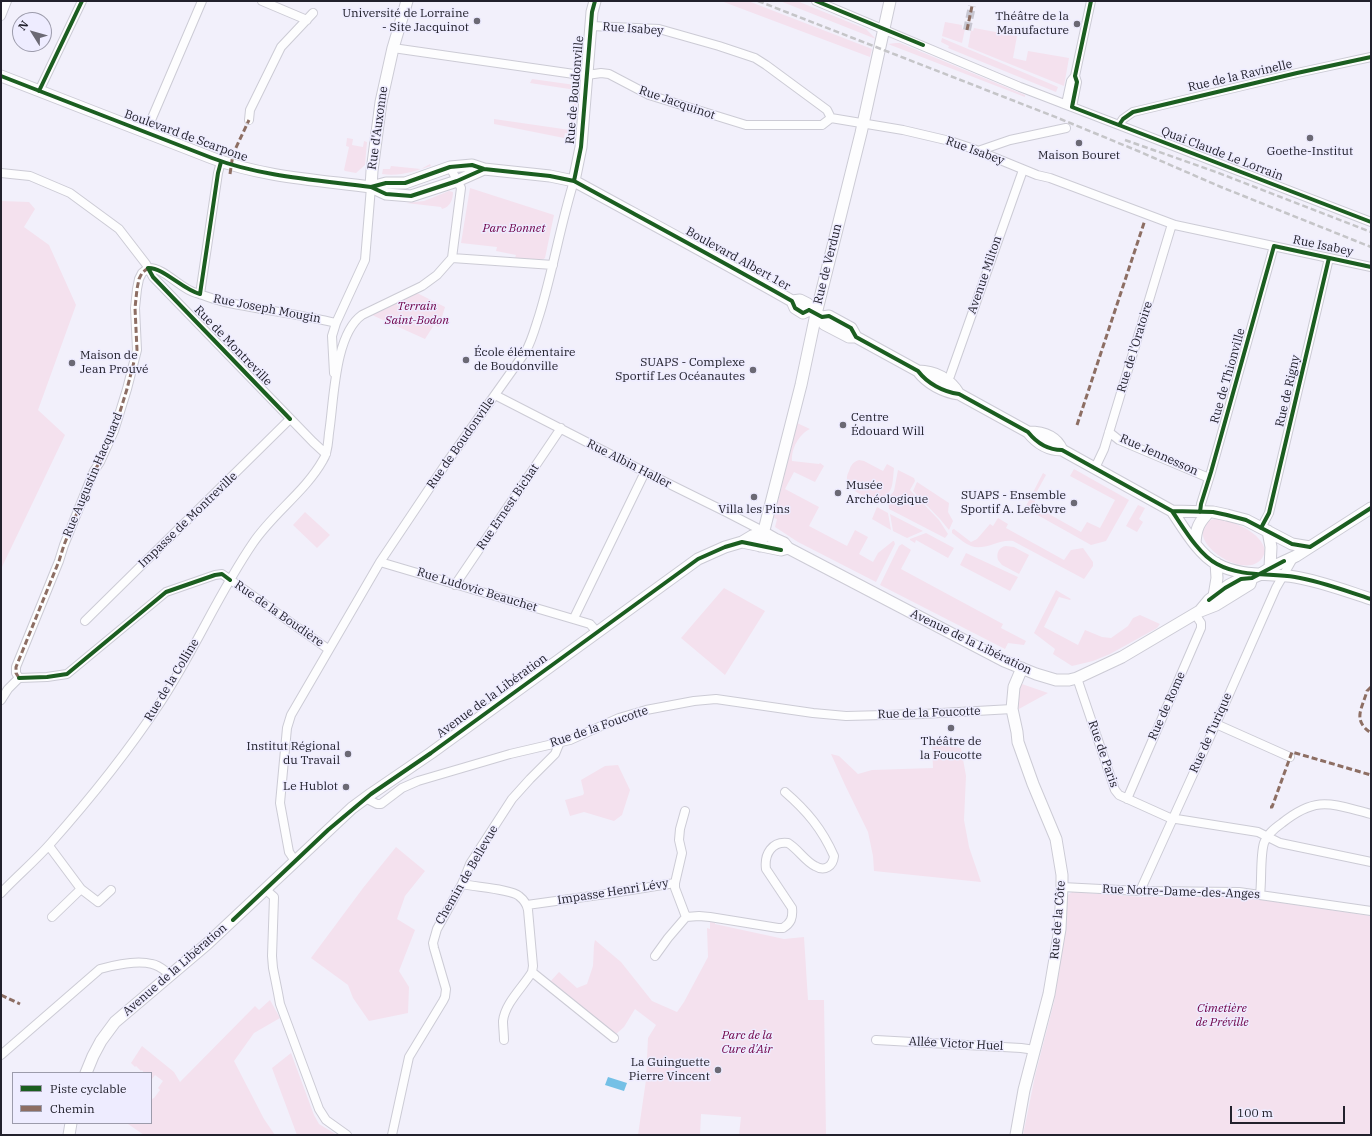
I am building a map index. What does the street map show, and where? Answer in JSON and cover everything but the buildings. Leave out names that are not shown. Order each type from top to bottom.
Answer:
[{"type":"main road","name":"Rue d'Auxonne","points":[[371,187],[381,102],[393,48],[407,1]]},
{"type":"main road","name":"Rue de Boudonville","points":[[574,181],[581,147],[591,26],[595,1]]},
{"type":"main road","name":"Rue de Verdun","points":[[760,546],[863,123],[890,1]]},
{"type":"main road","name":"Boulevard de Scarpone","points":[[1,76],[222,162],[259,171],[371,187]]},
{"type":"main road","name":"Boulevard Albert 1er","points":[[371,187],[386,183],[405,183],[450,168],[472,165],[484,169],[550,176],[574,181],[792,301],[795,308],[803,313],[829,316],[851,328],[856,337],[918,371],[924,379],[949,393],[959,394],[1028,432],[1035,440],[1054,450],[1062,450],[1172,511],[1195,543]]},
{"type":"main road","points":[[371,187],[386,194],[411,196],[457,181],[484,169]]},
{"type":"main road","name":"Boulevard Albert 1er","points":[[918,371],[929,371],[946,380],[954,385],[959,394]]},
{"type":"main road","points":[[1256,576],[1296,556],[1371,508]]},
{"type":"main road","name":"Boulevard Albert 1er","points":[[1172,511],[1205,512]]},
{"type":"main road","points":[[1310,547],[1292,544],[1240,519],[1227,515],[1205,512],[1198,525],[1195,543],[1204,554],[1216,563],[1232,570],[1256,576],[1296,577],[1371,599]]},
{"type":"main road","points":[[1264,530],[1271,547],[1270,568]]},
{"type":"main road","name":"Avenue de la Libération","points":[[86,1072],[101,1041],[115,1022],[207,944],[328,830],[365,798],[437,748],[698,559],[718,550],[742,542],[752,536],[763,534],[784,543],[788,548],[969,643],[1022,668],[1056,680],[1069,680],[1077,678],[1136,650],[1198,612],[1216,605],[1237,593],[1250,584],[1256,576]]},
{"type":"main road","name":"Avenue de la Libération","points":[[742,542],[781,550],[788,548]]},
{"type":"main road","points":[[1214,596],[1217,578],[1216,563]]},
{"type":"main road","name":"Avenue de la Libération","points":[[1198,612],[1214,596],[1241,579],[1256,576]]},
{"type":"main road","name":"Rue de la Côte","points":[[1016,1135],[1024,1090],[1050,994],[1057,949],[1062,887],[1062,875],[1056,839],[1018,742],[1012,709],[1014,687],[1022,668]]},
{"type":"main road","points":[[69,1135],[71,1124]]},
{"type":"street","points":[[1,16],[7,1]]},
{"type":"street","points":[[39,91],[82,1]]},
{"type":"street","points":[[146,132],[202,1]]},
{"type":"street","points":[[249,120],[250,110],[281,47],[310,16],[262,1]]},
{"type":"street","name":"Quai Claude Le Lorrain","points":[[816,1],[967,65],[1069,106],[1371,222]]},
{"type":"street","points":[[1069,106],[1076,82],[1091,1]]},
{"type":"street","name":"Rue Isabey","points":[[591,26],[659,29],[719,46],[755,58],[766,65],[827,110],[831,118],[903,130],[950,141],[1023,170],[1050,178],[1172,224],[1371,267]]},
{"type":"street","name":"Rue Jacquinot","points":[[393,48],[587,75],[601,73],[609,74],[649,95],[746,125],[822,125],[831,118]]},
{"type":"street","name":"Rue de la Ravinelle","points":[[1119,125],[1123,119],[1133,112],[1292,74],[1371,57]]},
{"type":"street","points":[[978,151],[1010,140],[1066,128]]},
{"type":"street","points":[[200,294],[218,173],[222,162]]},
{"type":"street","points":[[326,454],[335,378],[342,350],[352,325],[358,317],[422,286],[437,275],[452,258],[461,188],[450,168]]},
{"type":"street","name":"Avenue Milton","points":[[946,380],[950,376],[1023,170]]},
{"type":"street","points":[[1,173],[30,176],[70,193],[119,229],[138,252],[148,268]]},
{"type":"street","name":"Rue de Boudonville","points":[[295,861],[289,852],[280,803],[289,720],[294,708],[380,562],[445,465],[529,346],[554,265],[567,205],[574,181]]},
{"type":"street","name":"Rue d'Auxonne","points":[[335,378],[331,347],[332,336],[336,323],[365,260],[371,187]]},
{"type":"street","name":"Rue de l'Oratoire","points":[[1095,468],[1104,449],[1172,224]]},
{"type":"street","name":"Rue de Thionville","points":[[1205,512],[1201,504],[1274,246]]},
{"type":"street","points":[[452,258],[554,265]]},
{"type":"street","name":"Rue de Rigny","points":[[1264,530],[1329,258]]},
{"type":"street","name":"Rue Joseph Mougin","points":[[148,268],[157,270],[190,291],[225,302],[314,317],[336,323]]},
{"type":"street","name":"Rue de Montreville","points":[[148,268],[152,277],[326,454]]},
{"type":"street","name":"Rue Augustin Hacquard","points":[[19,678],[16,673],[16,667],[94,471],[100,462],[120,414],[137,350],[135,308],[139,279],[142,272],[148,268]]},
{"type":"street","points":[[331,347],[342,350]]},
{"type":"street","name":"Rue Albin Haller","points":[[495,394],[644,472],[757,528],[763,534]]},
{"type":"street","name":"Impasse de Montreville","points":[[85,621],[290,419]]},
{"type":"street","name":"Rue Ernest Bichat","points":[[455,585],[561,428]]},
{"type":"street","name":"Rue Jennesson","points":[[1109,432],[1119,440],[1209,478]]},
{"type":"street","name":"Rue de la Colline","points":[[1,893],[49,846],[107,777],[160,703],[230,580],[254,542],[310,480],[324,460],[326,454]]},
{"type":"street","points":[[574,618],[644,472]]},
{"type":"street","name":"Rue de Turique","points":[[1140,891],[1276,588],[1292,560],[1296,556]]},
{"type":"street","name":"Rue Ludovic Beauchet","points":[[380,562],[455,585],[574,618],[590,624],[598,632]]},
{"type":"street","name":"Rue de la Boudière","points":[[19,678],[47,677],[67,674],[166,592],[215,574],[222,574],[328,649]]},
{"type":"street","name":"Rue de Rome","points":[[1127,799],[1201,628],[1198,612]]},
{"type":"street","points":[[1,700],[12,684],[19,678]]},
{"type":"street","name":"Rue de Paris","points":[[1077,678],[1115,790],[1119,795],[1172,818],[1254,831],[1268,836],[1280,843],[1371,862]]},
{"type":"street","name":"Rue de la Foucotte","points":[[365,798],[377,804],[381,804],[402,788],[418,781],[510,754],[560,742],[581,735],[619,718],[646,710],[708,699],[846,716],[923,714],[1012,709]]},
{"type":"street","points":[[1216,724],[1290,757]]},
{"type":"street","name":"Chemin de Bellevue","points":[[392,1135],[409,1057],[445,996],[446,989],[433,943],[436,929],[462,884],[470,864],[512,799],[555,754],[560,742]]},
{"type":"street","points":[[655,956],[686,917],[710,917],[778,928],[783,928],[790,922],[793,914],[792,908],[766,869],[765,864],[768,852],[773,845],[778,843],[788,843],[812,864],[820,868],[831,866],[834,856],[817,825],[801,806],[785,792]]},
{"type":"street","points":[[1260,895],[1264,843],[1276,827],[1299,810],[1314,805],[1330,804],[1371,814]]},
{"type":"street","name":"Impasse Henri Lévy","points":[[527,905],[606,894],[675,882],[682,852],[679,840],[680,829],[685,811]]},
{"type":"street","points":[[49,846],[81,889],[98,902],[111,890]]},
{"type":"street","points":[[675,882],[675,888],[686,917]]},
{"type":"street","points":[[462,884],[512,892],[520,896],[527,905],[533,966],[532,972],[510,1004],[504,1016],[504,1040]]},
{"type":"street","name":"Rue Notre-Dame-des-Anges","points":[[1062,887],[1140,891],[1239,892],[1371,911]]},
{"type":"street","points":[[52,917],[81,889]]},
{"type":"street","points":[[265,889],[274,898],[272,956],[280,1004],[319,1109],[326,1120],[347,1135]]},
{"type":"street","points":[[1,1055],[100,969],[142,962],[154,964],[171,975]]},
{"type":"street","points":[[532,972],[614,1038]]},
{"type":"street","name":"Allée Victor Huel","points":[[876,1040],[1035,1050]]},
{"type":"green space","points":[[721,1],[748,1],[872,49],[870,57]]},
{"type":"green space","points":[[780,1],[797,1],[866,29],[876,39]]},
{"type":"green space","points":[[945,22],[962,25],[962,29],[965,29],[962,43],[942,36]]},
{"type":"green space","points":[[974,28],[1017,36],[1013,58],[1026,61],[1028,51],[1069,58],[1064,86],[968,47],[971,30],[973,31]]},
{"type":"green space","points":[[942,38],[1058,87],[1056,92],[948,48],[949,46],[941,42]]},
{"type":"green space","points":[[900,43],[1025,95],[1025,97],[888,44]]},
{"type":"green space","points":[[532,79],[575,85],[579,91],[576,106],[574,105],[576,90],[530,83]]},
{"type":"green space","points":[[572,115],[575,115],[571,134],[565,133],[564,138],[494,124],[494,119],[570,130]]},
{"type":"green space","points":[[347,138],[353,139],[352,145],[363,147],[364,141],[367,142],[365,165],[356,173],[344,170],[349,147],[346,146]]},
{"type":"green space","points":[[430,164],[431,166],[419,170],[407,173],[395,175],[382,174],[383,169],[390,169],[391,166],[421,169]]},
{"type":"green space","name":"Parc Bonnet","points":[[470,188],[554,215],[545,258],[542,260],[515,258],[516,255],[496,251],[497,247],[461,243]]},
{"type":"green space","points":[[449,191],[453,192],[452,200],[447,207],[442,209],[441,207],[406,203],[424,201]]},
{"type":"green space","points":[[1,201],[29,202],[35,209],[24,227],[49,245],[76,305],[38,410],[65,435],[1,569]]},
{"type":"green space","name":"Terrain Saint-Bodon","points":[[417,293],[445,307],[439,327],[434,325],[425,339],[372,315]]},
{"type":"green space","points":[[797,423],[810,429],[802,434],[796,442],[792,461],[820,463],[824,466],[815,482],[794,472],[785,489],[819,507],[809,526],[847,546],[855,530],[868,537],[859,554],[873,562],[878,553],[894,541],[895,544],[876,582],[798,542],[775,527],[777,519],[774,518]]},
{"type":"green space","points":[[859,460],[883,471],[887,464],[894,468],[890,491],[879,503],[856,492],[848,483],[847,477],[851,467]]},
{"type":"green space","points":[[1074,469],[1129,500],[1106,541],[1091,545],[1025,508],[1043,473],[1046,475],[1036,493],[1038,496],[1033,505],[1081,532],[1087,522],[1100,528],[1115,500],[1070,476]]},
{"type":"green space","points":[[898,470],[914,478],[915,481],[910,490],[939,520],[948,534],[945,538],[889,509],[888,498],[894,491]]},
{"type":"green space","points":[[917,482],[949,503],[948,512],[953,521],[949,530],[913,491]]},
{"type":"green space","points":[[1138,505],[1145,508],[1139,519],[1143,522],[1137,532],[1126,526]]},
{"type":"green space","points":[[877,507],[888,513],[891,530],[872,519]]},
{"type":"green space","points":[[305,512],[330,535],[317,548],[293,525]]},
{"type":"green space","points":[[890,514],[923,531],[907,538],[893,531]]},
{"type":"green space","points":[[998,518],[1008,524],[1006,528],[1064,560],[1071,550],[1083,548],[1093,562],[1093,566],[1084,579],[1013,541],[1005,541],[987,546],[976,547],[967,544],[952,533],[952,530],[954,529],[971,542],[977,539],[990,524],[993,526]]},
{"type":"green space","points":[[1215,519],[1237,524],[1259,538],[1265,551],[1260,561],[1251,565],[1239,565],[1216,554],[1208,545],[1203,536],[1206,524]]},
{"type":"green space","points":[[926,533],[954,548],[948,558],[916,540],[915,543],[910,540]]},
{"type":"green space","points":[[902,544],[911,550],[901,569],[1003,624],[1001,628],[1026,641],[1024,645],[1008,643],[1005,649],[880,585],[899,546]]},
{"type":"green space","points":[[1006,546],[1014,547],[1029,555],[1019,574],[1002,565],[998,560],[997,555],[999,551]]},
{"type":"green space","points":[[966,553],[1018,577],[1010,591],[960,565]]},
{"type":"green space","points":[[724,588],[765,611],[725,675],[681,638]]},
{"type":"green space","points":[[1056,590],[1071,599],[1059,597],[1044,627],[1078,645],[1085,630],[1102,637],[1111,638],[1128,626],[1133,618],[1140,615],[1160,624],[1157,628],[1110,654],[1093,661],[1072,666],[1053,654],[1055,649],[1034,633]]},
{"type":"green space","points":[[1019,683],[1048,693],[1017,710],[1019,694],[1017,693]]},
{"type":"green space","points":[[932,744],[961,748],[966,776],[964,820],[969,847],[981,882],[874,871],[873,856],[868,832],[831,754],[839,756],[858,774],[872,770],[933,768]]},
{"type":"green space","points":[[618,765],[630,790],[622,815],[614,821],[584,812],[570,816],[565,800],[583,795],[584,793],[581,780],[605,766]]},
{"type":"green space","points":[[396,847],[425,871],[405,896],[397,919],[415,930],[399,971],[409,987],[408,1013],[369,1021],[353,998],[348,985],[311,958],[363,888]]},
{"type":"green space","name":"Cimetière de Préville","points":[[1072,892],[1142,897],[1243,897],[1371,916],[1371,1135],[1023,1135],[1035,1076],[1054,1002],[1064,937],[1068,895]]},
{"type":"green space","name":"Parc de la Cure d'Air","points":[[710,922],[784,939],[804,937],[808,1000],[824,1000],[826,1135],[739,1135],[741,1117],[701,1114],[700,1135],[638,1135],[646,1080],[648,1038],[656,1025],[635,1009],[624,1027],[615,1035],[549,983],[559,972],[577,988],[587,984],[593,966],[595,940],[621,962],[652,1001],[677,1012],[708,957],[707,928],[710,929]]},
{"type":"green space","points":[[270,1000],[280,1018],[254,1033],[234,1061],[264,1119],[275,1135],[144,1135],[128,1124],[152,1124],[152,1099],[160,1090],[158,1088],[163,1081],[155,1075],[152,1079],[152,1072],[141,1071],[131,1063],[142,1046],[174,1072],[180,1082],[255,1006],[259,1010]]},
{"type":"green space","points":[[291,1053],[314,1115],[319,1124],[337,1135],[297,1135],[272,1068]]},
{"type":"water","points":[[608,1077],[627,1083],[624,1091],[605,1085]]},
{"type":"tunnel","points":[[967,30],[972,6]]},
{"type":"railway","points":[[758,1],[1058,118],[1221,187],[1371,247]]},
{"type":"railway","points":[[1125,140],[1216,172],[1371,232]]},
{"type":"marked path","points":[[967,30],[972,6]]},
{"type":"marked path","points":[[230,174],[233,154],[249,120]]},
{"type":"marked path","points":[[1077,425],[1145,220]]},
{"type":"marked path","points":[[19,678],[16,673],[16,667],[94,471],[100,462],[114,431],[137,350],[135,308],[139,279],[142,273],[148,268]]},
{"type":"marked path","points":[[1371,687],[1367,691],[1360,714],[1362,723],[1371,733]]},
{"type":"marked path","points":[[1270,807],[1272,807],[1292,752],[1371,775]]},
{"type":"marked path","points":[[1,995],[20,1004]]},
{"type":"cycle path","points":[[39,91],[82,1]]},
{"type":"cycle path","points":[[574,181],[581,147],[592,12],[595,1]]},
{"type":"cycle path","points":[[816,1],[923,45]]},
{"type":"cycle path","points":[[1091,1],[1075,76],[1077,82],[1072,107],[1371,222]]},
{"type":"cycle path","points":[[1119,125],[1123,119],[1133,112],[1371,57]]},
{"type":"cycle path","points":[[1,76],[212,158],[250,170],[270,174],[371,187],[386,194],[411,196],[457,181],[484,169]]},
{"type":"cycle path","points":[[148,268],[160,271],[187,288],[200,294],[218,173],[221,162]]},
{"type":"cycle path","points":[[371,187],[386,183],[405,183],[450,167],[472,165],[484,169],[550,176],[574,181],[792,301],[795,308],[803,313],[809,310]]},
{"type":"cycle path","points":[[1200,512],[1274,246],[1371,267]]},
{"type":"cycle path","points":[[1261,528],[1269,513],[1329,258]]},
{"type":"cycle path","points":[[148,268],[153,277],[290,419]]},
{"type":"cycle path","points":[[809,310],[822,317],[829,316],[851,328],[856,337],[918,371],[936,386],[959,394],[1028,432],[1043,445],[1052,449],[1062,450],[1172,511],[1213,512],[1227,515],[1246,520],[1292,544],[1310,547],[1371,508]]},
{"type":"cycle path","points":[[1172,511],[1192,540],[1204,554],[1210,560],[1226,568],[1245,573],[1295,577],[1314,581],[1371,599]]},
{"type":"cycle path","points":[[233,920],[328,830],[371,794],[431,753],[698,559],[725,547],[742,542],[781,550]]},
{"type":"cycle path","points":[[1209,600],[1225,588],[1241,579],[1252,578],[1284,561]]},
{"type":"cycle path","points":[[19,678],[47,677],[67,674],[166,592],[215,575],[222,574],[230,580]]},
{"type":"place","name":"Université de Lorraine - Site Jacquinot","points":[[477,21]]},
{"type":"place","name":"Théâtre de la Manufacture","points":[[1077,24]]},
{"type":"place","name":"Goethe-Institut","points":[[1310,138]]},
{"type":"place","name":"Maison Bouret","points":[[1079,143]]},
{"type":"place","name":"École élémentaire de Boudonville","points":[[466,360]]},
{"type":"place","name":"Maison de Jean Prouvé","points":[[72,363]]},
{"type":"place","name":"SUAPS - Complexe Sportif Les Océanautes","points":[[753,370]]},
{"type":"place","name":"Centre Édouard Will","points":[[843,425]]},
{"type":"place","name":"Musée Archéologique","points":[[838,493]]},
{"type":"place","name":"Villa les Pins","points":[[754,497]]},
{"type":"place","name":"SUAPS - Ensemble Sportif A. Lefèbvre","points":[[1074,503]]},
{"type":"place","name":"Théâtre de la Foucotte","points":[[951,728]]},
{"type":"place","name":"Institut Régional du Travail","points":[[348,754]]},
{"type":"place","name":"Le Hublot","points":[[346,787]]},
{"type":"place","name":"La Guinguette Pierre Vincent","points":[[718,1070]]}]
